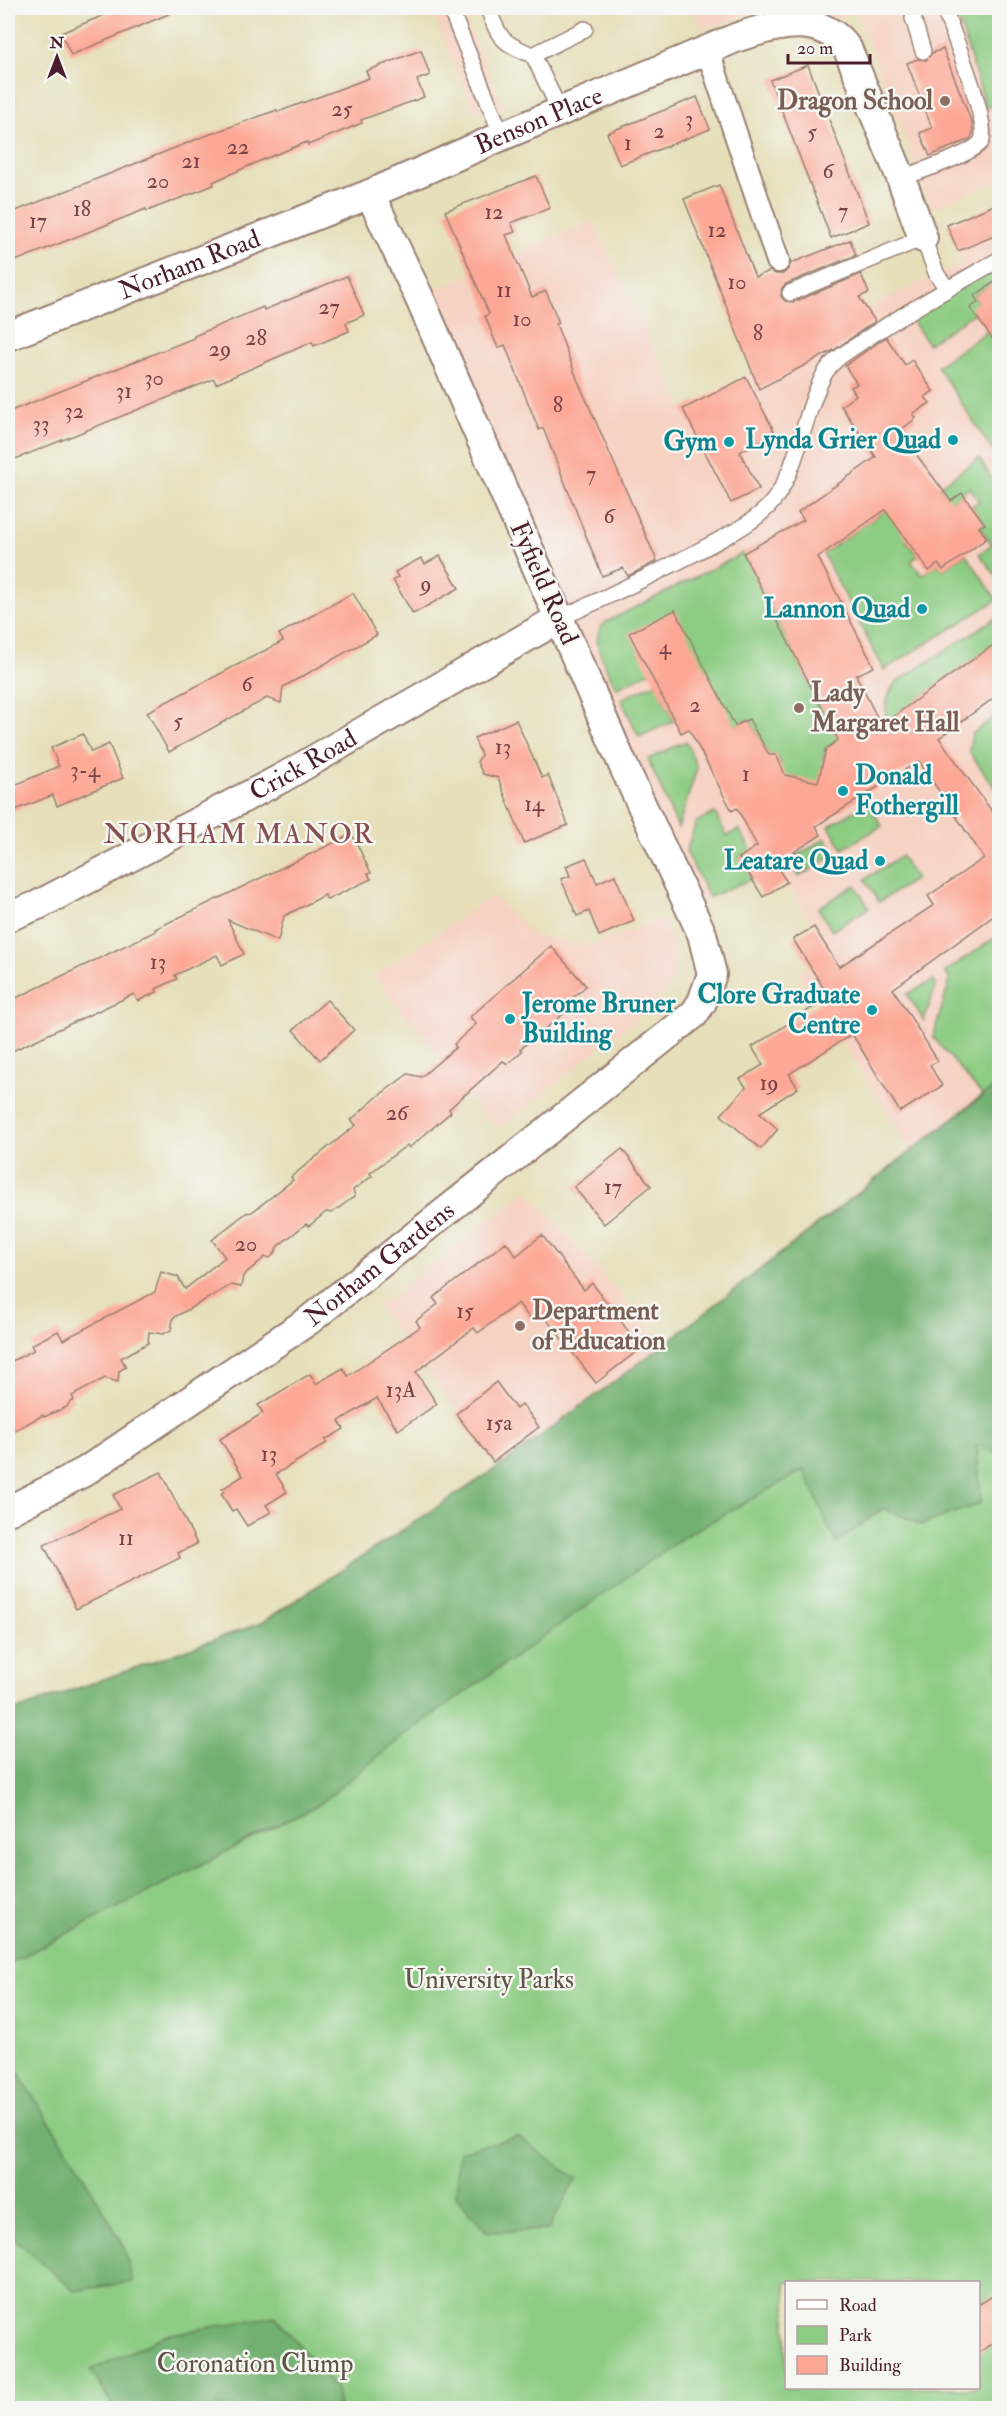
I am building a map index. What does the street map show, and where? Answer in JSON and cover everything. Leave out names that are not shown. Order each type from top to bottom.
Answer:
[{"type":"street","name":"Benson Place","points":[[370,194],[560,111],[768,27],[790,24],[815,25],[841,40],[848,50],[902,178],[923,238]]},
{"type":"street","points":[[708,51],[778,261]]},
{"type":"street","name":"Norham Road","points":[[8,336],[370,194]]},
{"type":"street","name":"Fyfield Road","points":[[370,194],[419,297],[622,765],[702,934],[712,974]]},
{"type":"street","name":"Crick Road","points":[[8,917],[38,905],[282,778],[560,618]]},
{"type":"street","name":"Norham Gardens","points":[[8,1511],[84,1472],[308,1321],[694,1014],[702,1002],[712,974]]},
{"type":"lane","points":[[450,8],[502,136]]},
{"type":"lane","points":[[488,8],[497,32],[509,46],[533,55],[560,111]]},
{"type":"lane","points":[[916,8],[913,18],[923,51]]},
{"type":"lane","points":[[902,178],[965,153],[980,143],[983,137],[981,115],[948,19],[942,8]]},
{"type":"lane","points":[[533,55],[585,29]]},
{"type":"lane","points":[[790,293],[923,238],[938,274],[948,289]]},
{"type":"lane","points":[[560,618],[621,592],[731,534],[758,516],[778,494],[788,475],[810,404],[826,371],[836,360],[898,317],[999,259]]},
{"type":"shaded area","points":[[430,8],[461,8],[503,107],[482,114],[473,109]]},
{"type":"shaded area","name":"Dragon School","points":[[694,8],[999,8],[999,180],[932,209],[856,10],[832,20],[789,10],[774,10],[753,13],[702,30]]},
{"type":"shaded area","name":"Lady Margaret Hall","points":[[999,203],[999,1083],[912,1150],[798,973],[808,964],[793,939],[814,926],[787,883],[763,897],[752,879],[688,906],[419,297],[592,220],[683,409],[796,349],[861,311],[963,262],[947,225]]},
{"type":"shaded area","points":[[492,896],[535,935],[590,946],[662,918],[674,950],[672,981],[657,1002],[497,1130],[374,976]]},
{"type":"shaded area","name":"Department of Education","points":[[527,1191],[665,1344],[500,1466],[378,1307]]},
{"type":"green space","points":[[955,8],[999,8],[999,104],[986,108]]},
{"type":"green space","points":[[990,268],[997,281],[974,296],[978,302],[974,313],[928,344],[912,320]]},
{"type":"green space","points":[[995,326],[999,331],[999,456],[996,456],[937,366]]},
{"type":"green space","points":[[979,458],[999,491],[999,579],[979,554],[992,544],[979,527],[984,524],[972,506],[979,501],[969,488],[950,502],[940,486]]},
{"type":"green space","name":"Lannon Quad","points":[[901,499],[912,535],[906,540],[918,556],[911,561],[922,575],[938,564],[943,570],[966,554],[997,600],[884,670],[823,554]]},
{"type":"green space","points":[[743,553],[830,724],[843,745],[834,743],[825,749],[823,759],[835,777],[794,804],[798,778],[791,776],[783,781],[778,772],[781,765],[777,755],[769,755],[749,719],[734,727],[649,672],[616,688],[598,645],[600,629],[606,622]]},
{"type":"green space","points":[[999,616],[999,641],[887,721],[887,701],[895,683]]},
{"type":"green space","points":[[656,683],[674,721],[639,737],[621,699]]},
{"type":"green space","points":[[999,713],[999,793],[969,752],[972,734]]},
{"type":"green space","points":[[686,741],[697,768],[678,828],[648,759]]},
{"type":"green space","points":[[868,803],[882,826],[843,849],[829,826]]},
{"type":"green space","points":[[715,813],[727,836],[739,829],[751,850],[739,858],[752,879],[709,897],[686,852],[696,822]]},
{"type":"green space","points":[[825,838],[835,854],[799,877],[789,861]]},
{"type":"green space","points":[[901,856],[916,879],[879,902],[865,879]]},
{"type":"green space","points":[[855,885],[869,908],[832,931],[818,908]]},
{"type":"green space","name":"University Parks","points":[[999,935],[999,2408],[8,2408],[8,1713],[261,1623],[500,1466],[665,1344],[982,1095],[933,1037],[950,980],[945,972]]},
{"type":"green space","points":[[934,980],[936,984],[924,1021],[907,994]]},
{"type":"green space","points":[[999,1083],[1000,1454],[977,1446],[981,1503],[921,1525],[884,1508],[836,1543],[804,1470],[685,1536],[405,1735],[321,1803],[8,1964],[8,1713],[261,1623],[500,1466],[665,1344]]},
{"type":"green space","points":[[8,2057],[74,2160],[123,2244],[133,2282],[74,2291],[15,2239],[8,2227]]},
{"type":"green space","points":[[518,2136],[576,2179],[548,2230],[487,2232],[456,2196],[459,2151]]},
{"type":"green space","name":"Coronation Clump","points":[[275,2316],[336,2389],[339,2408],[114,2408],[91,2370],[166,2335]]},
{"type":"building","points":[[121,8],[183,8],[71,55],[61,33]]},
{"type":"building","points":[[943,49],[972,123],[973,133],[970,139],[930,156],[920,133],[932,128],[907,63],[918,59],[926,60],[932,53]]},
{"type":"building","points":[[421,50],[430,75],[417,80],[424,97],[361,120],[362,123],[308,145],[307,142],[262,160],[213,182],[214,185],[147,211],[146,209],[8,264],[8,214],[205,136],[369,78],[366,71]]},
{"type":"building","points":[[808,65],[869,223],[831,238],[770,80]]},
{"type":"building","points":[[697,97],[710,129],[620,165],[607,133]]},
{"type":"building","points":[[536,176],[550,208],[511,223],[515,232],[506,235],[532,297],[546,291],[578,381],[657,561],[628,576],[623,568],[602,576],[543,428],[539,430],[505,345],[498,348],[485,316],[489,314],[445,211]]},
{"type":"building","points":[[719,185],[755,277],[770,271],[783,274],[791,263],[850,240],[856,255],[786,284],[782,288],[781,296],[785,301],[794,302],[861,274],[869,293],[859,297],[875,321],[834,350],[759,389],[684,199]]},
{"type":"building","points":[[999,203],[999,234],[958,251],[947,225]]},
{"type":"building","points":[[347,276],[364,315],[346,323],[349,331],[314,346],[312,342],[216,384],[214,379],[8,462],[8,412],[194,338],[194,336],[263,307],[264,310]]},
{"type":"building","points":[[999,279],[999,348],[970,308],[978,302],[974,296]]},
{"type":"building","points":[[886,337],[905,365],[912,360],[933,391],[925,397],[930,403],[913,414],[916,418],[902,429],[905,432],[901,434],[951,501],[962,493],[985,524],[979,527],[987,538],[943,570],[938,564],[929,571],[885,510],[818,557],[874,667],[856,675],[881,725],[999,641],[999,694],[939,738],[999,821],[999,912],[893,989],[938,1061],[930,1065],[942,1086],[900,1112],[852,1034],[789,1074],[798,1088],[759,1113],[778,1129],[761,1149],[721,1115],[746,1087],[740,1079],[763,1065],[752,1047],[829,997],[793,939],[814,927],[839,967],[934,905],[928,896],[984,858],[919,761],[816,826],[821,835],[775,864],[787,882],[763,897],[739,858],[757,846],[737,808],[732,811],[689,729],[681,733],[629,633],[675,610],[735,726],[749,719],[769,755],[776,755],[785,775],[818,782],[826,749],[838,740],[743,553],[804,520],[798,512],[876,457],[841,406],[856,395],[851,387],[857,384],[845,366]]},
{"type":"building","name":"Gym","points":[[746,377],[775,433],[740,452],[759,489],[731,503],[683,409]]},
{"type":"building","points":[[440,556],[459,588],[413,614],[393,580],[398,577],[395,572],[421,558],[425,564]]},
{"type":"building","points":[[353,593],[377,635],[283,687],[281,703],[267,698],[169,752],[147,712],[283,641],[279,634]]},
{"type":"building","points":[[516,720],[542,778],[548,775],[568,825],[524,843],[498,778],[483,774],[477,762],[481,755],[474,738]]},
{"type":"building","points":[[83,734],[91,752],[109,744],[123,778],[57,806],[53,795],[8,813],[8,788],[59,766],[51,748]]},
{"type":"building","points":[[352,834],[371,873],[368,874],[371,879],[327,900],[325,895],[284,916],[278,941],[228,920],[244,954],[222,965],[217,955],[175,975],[177,979],[138,1001],[134,994],[8,1053],[8,1002]]},
{"type":"building","points":[[586,858],[597,883],[615,875],[634,921],[599,936],[589,911],[577,916],[561,879],[570,876],[566,866]]},
{"type":"building","points":[[551,946],[586,986],[568,1002],[572,1007],[520,1049],[522,1051],[508,1064],[503,1061],[449,1109],[451,1112],[409,1148],[407,1145],[370,1173],[372,1176],[353,1190],[355,1196],[332,1213],[326,1212],[309,1226],[306,1224],[277,1247],[276,1252],[270,1258],[265,1257],[243,1276],[241,1287],[231,1285],[173,1318],[171,1330],[163,1334],[149,1332],[148,1343],[121,1358],[126,1367],[119,1371],[118,1382],[105,1378],[72,1396],[74,1400],[67,1407],[44,1417],[43,1415],[8,1434],[8,1363],[34,1350],[31,1345],[58,1331],[63,1340],[155,1292],[161,1272],[178,1277],[185,1289],[225,1257],[212,1240],[293,1180],[291,1177],[356,1125],[351,1120],[377,1097],[408,1074],[421,1077],[456,1047],[454,1044],[476,1024],[470,1017]]},
{"type":"building","points":[[327,1000],[354,1030],[320,1060],[293,1030]]},
{"type":"building","points":[[622,1149],[651,1186],[604,1224],[574,1187]]},
{"type":"building","points":[[542,1235],[584,1290],[592,1283],[641,1348],[596,1383],[541,1312],[531,1320],[518,1303],[478,1333],[474,1328],[416,1372],[437,1404],[398,1430],[377,1398],[339,1421],[344,1429],[325,1440],[327,1443],[276,1474],[287,1492],[266,1505],[271,1512],[247,1526],[236,1509],[232,1511],[221,1494],[224,1492],[222,1489],[243,1476],[220,1439],[263,1413],[258,1405],[310,1374],[316,1384],[343,1368],[348,1376],[420,1327],[416,1321],[438,1304],[433,1298],[506,1242],[516,1256]]},
{"type":"building","points":[[496,1382],[516,1409],[522,1404],[539,1427],[493,1462],[456,1414]]},
{"type":"building","points":[[161,1472],[197,1544],[178,1553],[180,1558],[76,1609],[44,1545],[120,1509],[113,1495]]},
{"type":"building","points":[[999,2292],[999,2340],[980,2352],[980,2304]]},
{"type":"place","name":"Dragon School","points":[[945,101]]},
{"type":"place","name":"Lynda Grier Quad","points":[[953,440]]},
{"type":"place","name":"Gym","points":[[729,442]]},
{"type":"place","name":"Lannon Quad","points":[[922,609]]},
{"type":"place","name":"Lady Margaret Hall","points":[[799,708]]},
{"type":"place","name":"Donald Fothergill","points":[[843,791]]},
{"type":"place","name":"Leatare Quad","points":[[880,861]]},
{"type":"place","name":"Clore Graduate Centre","points":[[872,1010]]},
{"type":"place","name":"Jerome Bruner Building","points":[[510,1019]]},
{"type":"place","name":"Department of Education","points":[[520,1326]]},
{"type":"district","name":"NORHAM MANOR","points":[[239,834]]}]
